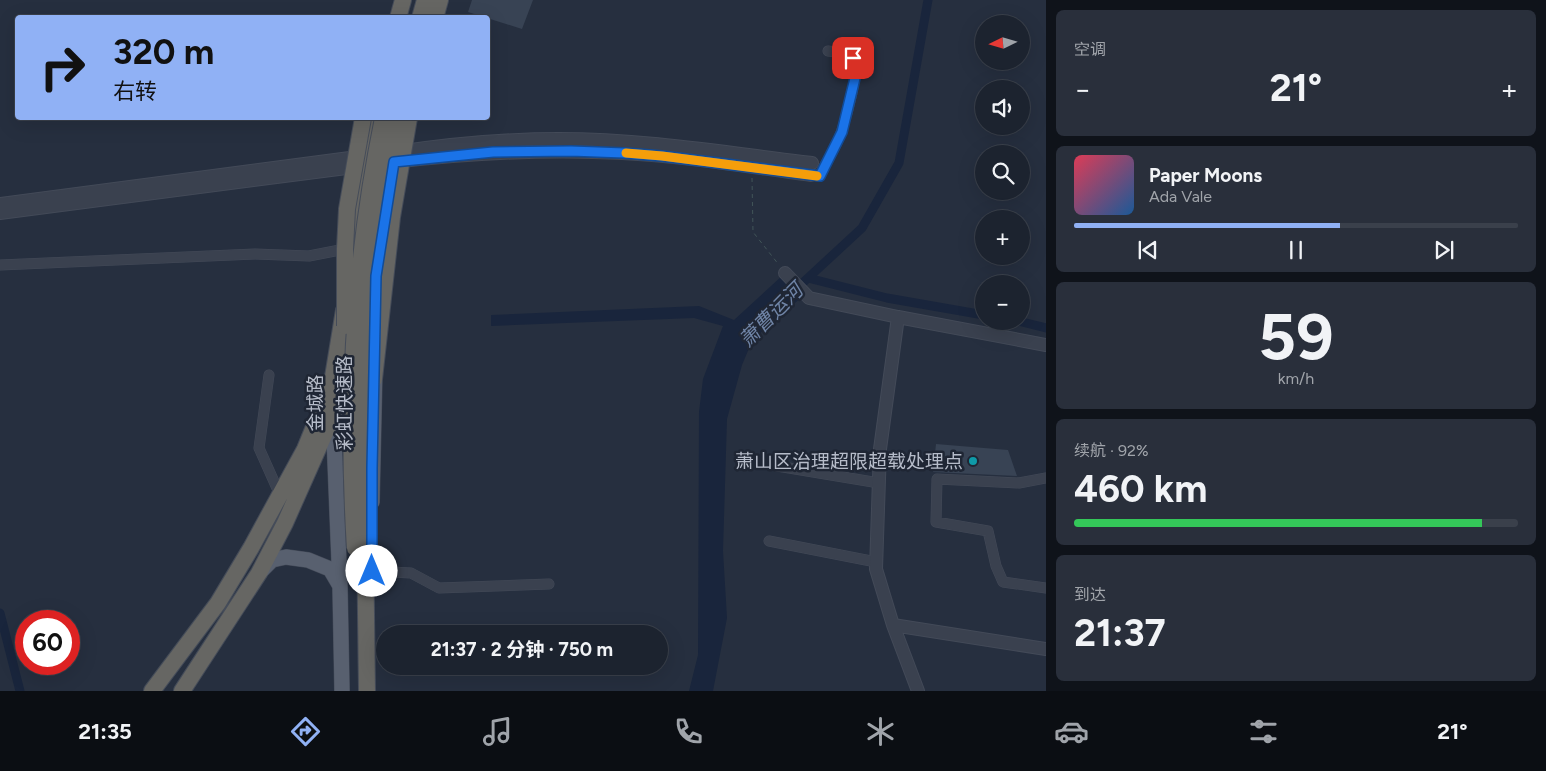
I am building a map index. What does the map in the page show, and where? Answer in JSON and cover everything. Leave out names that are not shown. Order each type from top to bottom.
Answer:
[{"type":"highway","points":[[388,15],[392,0]]},
{"type":"highway","points":[[399,15],[404,0]]},
{"type":"highway","points":[[408,15],[412,0]]},
{"type":"highway","points":[[421,15],[425,0]]},
{"type":"highway","points":[[429,15],[433,0]]},
{"type":"highway","points":[[436,15],[440,0]]},
{"type":"highway","points":[[352,499],[345,412],[345,249],[347,210],[363,120]]},
{"type":"highway","name":"金城路","points":[[332,383],[345,303],[362,162],[372,120]]},
{"type":"highway","name":"彩虹快速路","points":[[358,691],[356,563],[352,499],[352,392],[356,307],[364,234],[374,162],[383,120]]},
{"type":"highway","name":"彩虹快速路","points":[[368,691],[364,458],[365,345],[372,260],[396,120]]},
{"type":"highway","points":[[182,691],[259,573],[285,523],[334,415],[376,276],[403,120]]},
{"type":"highway","points":[[364,458],[392,217],[409,120]]},
{"type":"highway","points":[[152,691],[218,604],[251,548],[305,449],[332,383]]},
{"type":"main road","points":[[374,691],[372,571],[376,276]]},
{"type":"main road","name":"金城路","points":[[332,383],[342,691]]},
{"type":"main road","points":[[259,573],[272,560],[286,557],[308,560],[330,569],[340,587]]},
{"type":"street","points":[[395,157],[493,152],[571,151],[662,156],[752,168],[812,169],[819,163],[836,130],[850,66],[847,60],[827,54]]},
{"type":"street","points":[[0,214],[395,157],[475,142],[558,139],[630,142],[812,169]]},
{"type":"street","points":[[0,204],[362,162]]},
{"type":"street","points":[[0,265],[255,254],[310,256],[345,249]]},
{"type":"street","points":[[785,273],[809,298],[1046,345]]},
{"type":"street","points":[[898,317],[880,448],[876,570],[893,625],[918,691]]},
{"type":"street","points":[[269,375],[259,448],[280,495]]},
{"type":"street","points":[[777,466],[879,483]]},
{"type":"street","points":[[1046,478],[1019,482],[936,479],[936,522],[988,531],[996,566],[1003,582],[1046,588]]},
{"type":"street","points":[[769,541],[876,562]]},
{"type":"street","points":[[372,571],[410,573],[438,588],[548,584]]},
{"type":"street","points":[[893,625],[1046,648]]},
{"type":"path","points":[[752,168],[753,232],[785,273]]},
{"type":"water","points":[[783,275],[803,296],[757,336],[750,346],[742,365],[727,419],[723,551],[727,618],[713,691],[689,691],[698,655],[699,412],[703,379],[723,326],[694,318],[491,326],[491,315],[699,306],[734,320]]},
{"type":"building","points":[[472,0],[533,0],[522,29],[490,19],[490,15],[478,15],[468,12]]},
{"type":"building","name":"萧山区治理超限超载处理点","points":[[936,444],[1008,450],[1017,476],[933,472]]},
{"type":"waterway","name":"萧曹运河","points":[[795,290],[862,228],[899,163],[928,0]]},
{"type":"waterway","points":[[808,278],[887,298],[975,313]]},
{"type":"waterway","points":[[1030,324],[1046,328]]},
{"type":"waterway","points":[[0,613],[20,691]]},
{"type":"slow traffic","points":[[626,153],[817,176]]},
{"type":"place","name":"萧山区治理超限超载处理点","points":[[973,461]]},
{"type":"route","points":[[372,571],[376,276],[394,162],[493,152],[571,151],[662,156],[820,176],[842,132],[856,74],[856,64],[853,58]]}]
